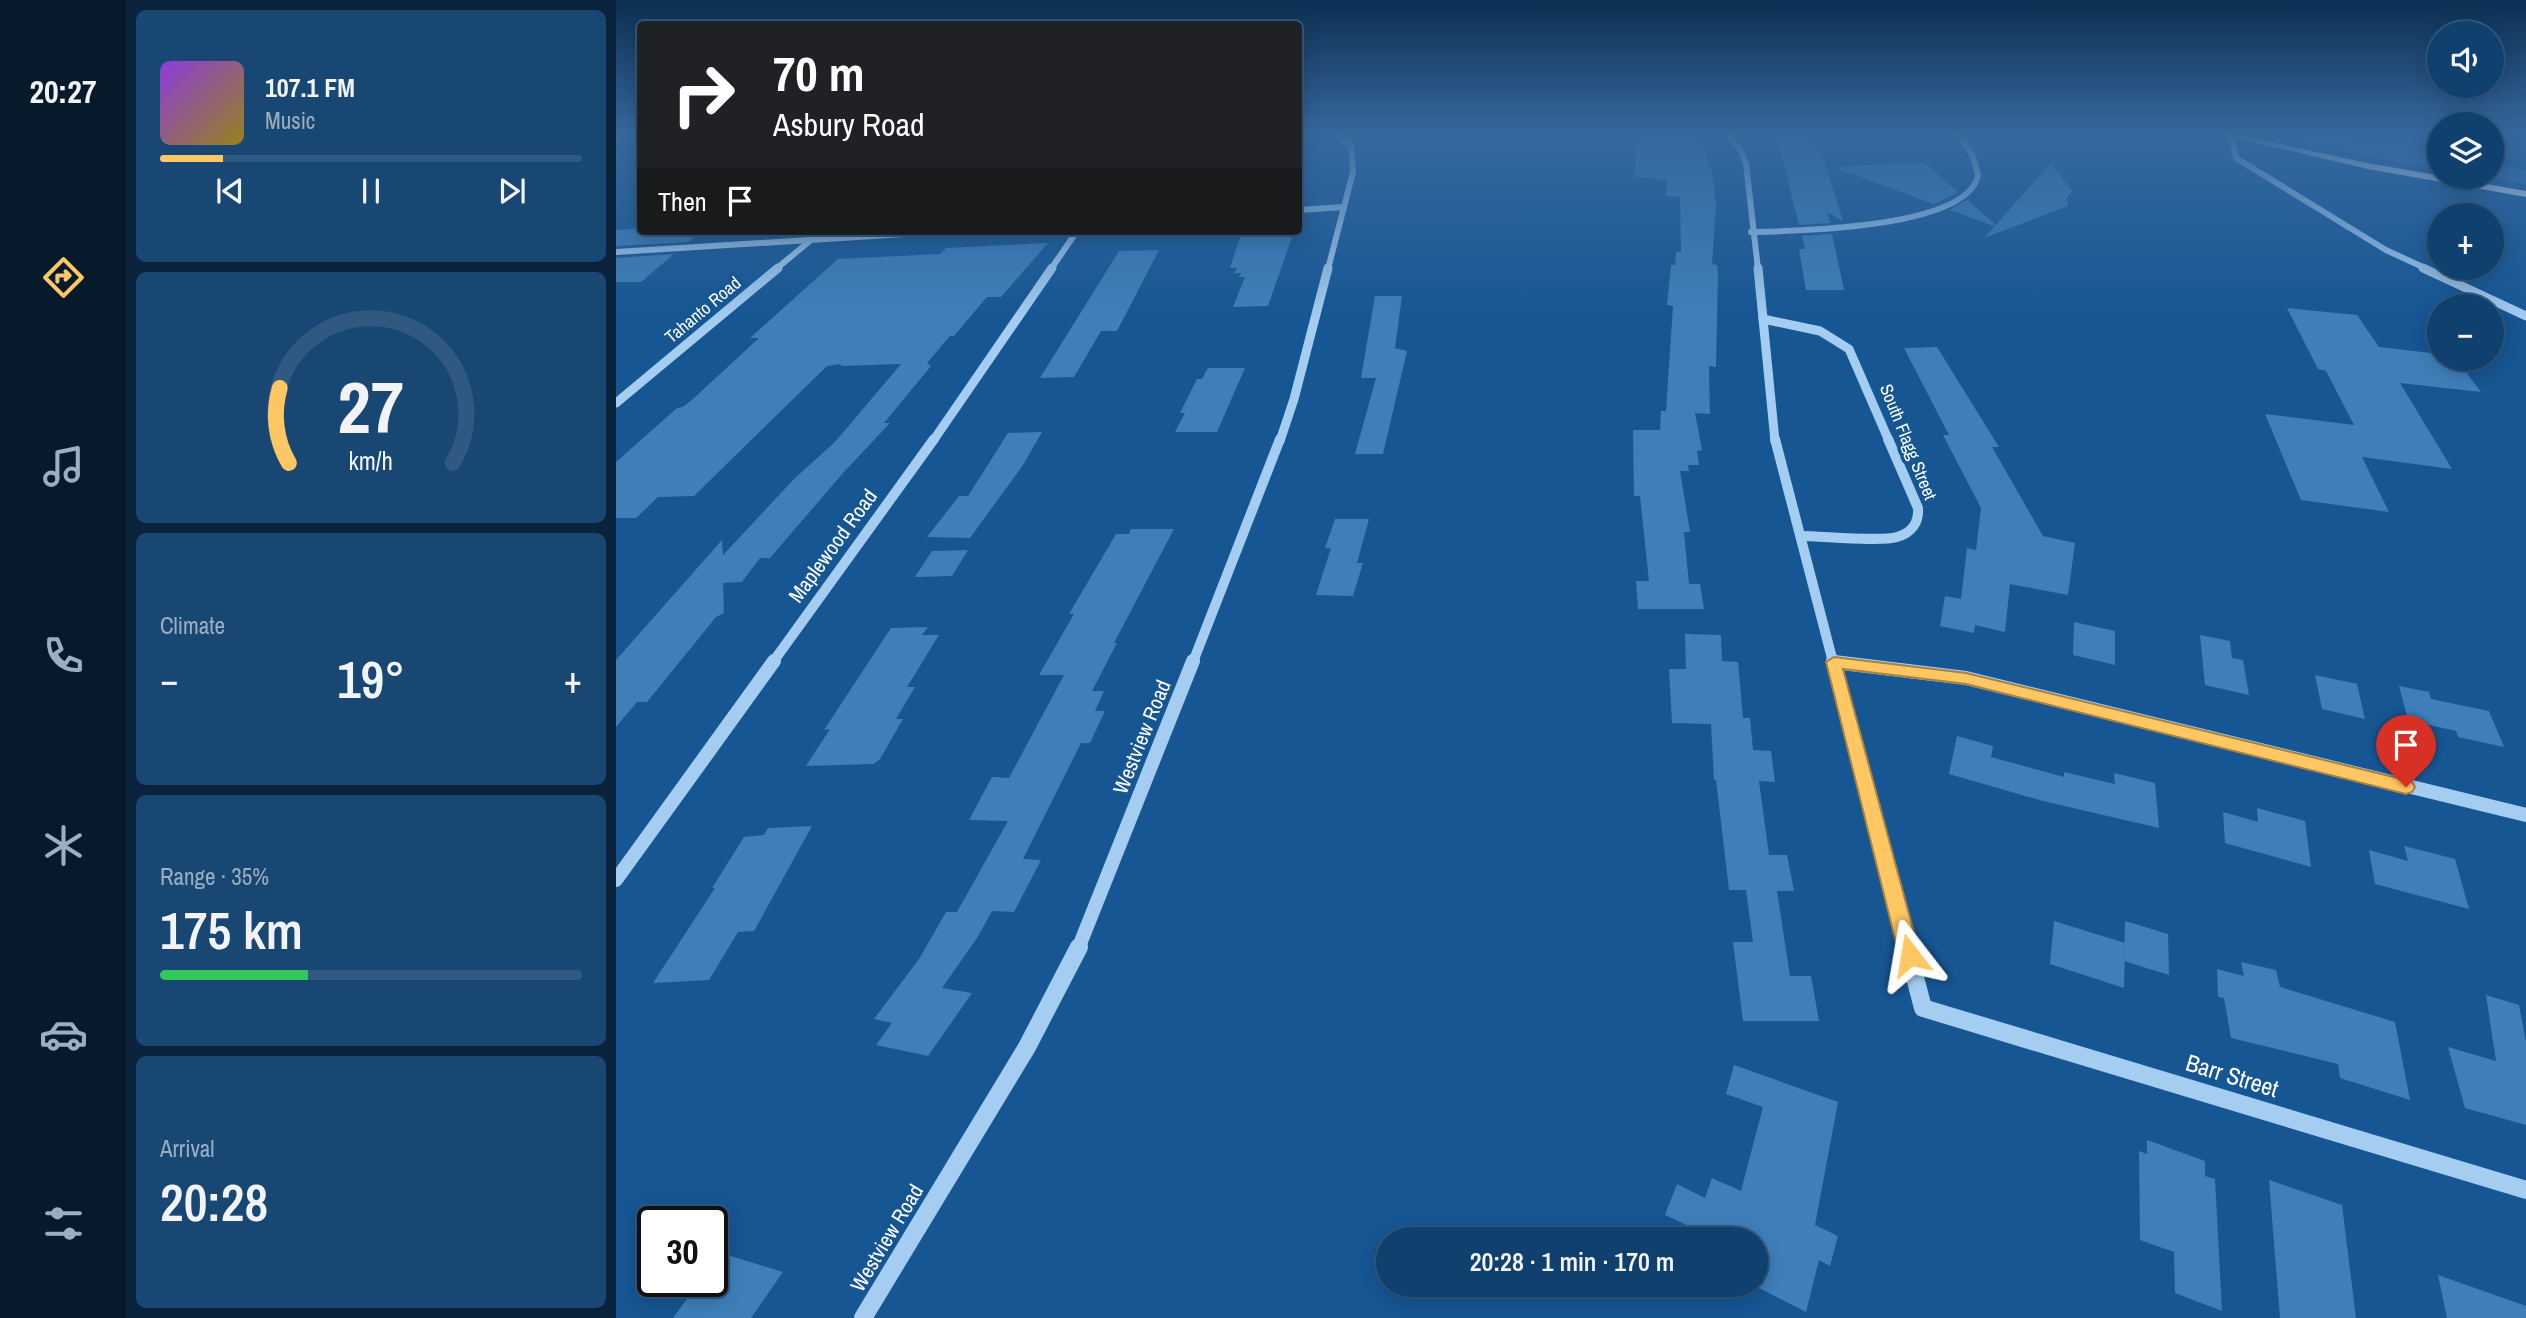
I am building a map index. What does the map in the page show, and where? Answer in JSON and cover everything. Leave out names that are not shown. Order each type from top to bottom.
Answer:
[{"type":"street","name":"Westview Road","points":[[863,1318],[1027,1047],[1075,957],[1268,474],[1294,399],[1346,198]]},
{"type":"street","points":[[1748,198],[1763,319],[1772,428],[1923,1008]]},
{"type":"street","points":[[1751,232],[1830,231],[1889,224],[1959,198]]},
{"type":"street","points":[[2299,198],[2349,229],[2430,273],[2526,316]]},
{"type":"street","points":[[1302,210],[1344,207]]},
{"type":"street","points":[[616,252],[887,235]]},
{"type":"street","name":"Maplewood Road","points":[[616,880],[962,400],[1074,235]]},
{"type":"street","name":"Tahanto Road","points":[[616,404],[811,240]]},
{"type":"street","name":"South Flagg Street","points":[[1763,319],[1819,330],[1838,337],[1849,349],[1919,508],[1917,524],[1896,538],[1801,536]]},
{"type":"street","points":[[1834,662],[1966,678],[2526,815]]},
{"type":"street","name":"Barr Street","points":[[1923,1008],[2526,1190]]},
{"type":"building","points":[[1680,198],[1715,198],[1712,264],[1717,265],[1718,273],[1716,367],[1709,366],[1710,414],[1695,413],[1702,450],[1697,451],[1699,465],[1688,465],[1689,471],[1680,471],[1690,532],[1684,532],[1689,584],[1700,584],[1704,609],[1638,609],[1636,581],[1649,581],[1640,496],[1634,496],[1633,430],[1660,430],[1661,411],[1666,411],[1673,306],[1667,305],[1671,265],[1675,265],[1676,252],[1681,252]]},
{"type":"building","points":[[1792,198],[1836,198],[1843,221],[1827,212],[1830,223],[1799,225]]},
{"type":"building","points":[[1916,198],[1947,198],[1934,204]]},
{"type":"building","points":[[2020,198],[2067,198],[2068,206],[1984,238]]},
{"type":"building","points":[[1967,200],[1995,224],[1994,226],[1950,210]]},
{"type":"building","points":[[637,228],[637,235],[696,235],[688,242],[616,246],[616,230]]},
{"type":"building","points":[[1832,234],[1844,290],[1806,290],[1799,249],[1805,249],[1802,236]]},
{"type":"building","points":[[1241,235],[1293,235],[1268,306],[1233,307],[1245,277],[1239,277],[1241,273],[1234,273],[1237,268],[1230,268]]},
{"type":"building","points":[[1048,243],[1001,297],[987,297],[954,336],[950,336],[927,363],[931,366],[884,423],[890,423],[770,558],[760,558],[742,582],[723,583],[724,613],[716,617],[647,702],[637,702],[616,727],[616,660],[722,540],[723,555],[795,478],[835,442],[901,364],[827,366],[694,496],[658,497],[636,518],[616,518],[616,462],[677,408],[683,407],[694,398],[759,338],[750,338],[838,259],[940,254],[946,248]]},
{"type":"building","points":[[1159,250],[1117,331],[1101,331],[1074,377],[1040,378],[1119,251]]},
{"type":"building","points":[[674,254],[641,282],[616,282],[616,258]]},
{"type":"building","points":[[1375,296],[1402,296],[1395,348],[1407,351],[1383,454],[1355,454],[1376,378],[1361,378]]},
{"type":"building","points":[[2287,308],[2357,315],[2379,347],[2427,353],[2427,371],[2465,371],[2481,392],[2400,383],[2452,469],[2362,457],[2389,512],[2301,500],[2265,414],[2354,425],[2326,371],[2318,369]]},
{"type":"building","points":[[1937,347],[1999,447],[1992,447],[2043,536],[2075,543],[2068,595],[2010,584],[2005,632],[1975,625],[1974,633],[1940,626],[1945,596],[1961,599],[1967,548],[1976,550],[1981,508],[1943,435],[1949,435],[1904,348]]},
{"type":"building","points":[[1208,368],[1245,368],[1217,432],[1175,432],[1185,413],[1180,413],[1197,379],[1202,379]]},
{"type":"building","points":[[1042,432],[1023,465],[970,538],[927,537],[959,496],[968,496],[1008,433]]},
{"type":"building","points":[[1335,519],[1369,519],[1357,563],[1363,563],[1353,596],[1316,595],[1331,548],[1325,548]]},
{"type":"building","points":[[1131,529],[1174,529],[1092,691],[1104,691],[1095,711],[1105,711],[1090,743],[1081,743],[1023,859],[1041,860],[1014,912],[992,911],[977,938],[942,988],[972,993],[928,1056],[876,1045],[892,1023],[874,1019],[919,959],[946,912],[957,912],[1008,821],[969,820],[992,777],[1009,778],[1064,675],[1039,675],[1074,614],[1069,614],[1116,534],[1129,534]]},
{"type":"building","points":[[968,550],[952,576],[915,577],[932,551]]},
{"type":"building","points":[[2074,622],[2115,631],[2115,665],[2073,655]]},
{"type":"building","points":[[928,627],[922,635],[939,635],[907,687],[915,687],[896,719],[903,719],[880,759],[874,764],[806,766],[830,729],[824,730],[891,628]]},
{"type":"building","points":[[1685,634],[1721,635],[1722,661],[1738,662],[1743,718],[1750,718],[1753,750],[1771,751],[1775,782],[1759,781],[1769,855],[1787,855],[1794,891],[1777,891],[1790,976],[1811,976],[1819,1021],[1743,1021],[1733,942],[1753,942],[1746,890],[1729,890],[1714,780],[1711,724],[1672,723],[1669,669],[1686,669]]},
{"type":"building","points":[[2200,635],[2230,641],[2232,658],[2243,660],[2249,695],[2205,685]]},
{"type":"building","points":[[2315,675],[2357,684],[2365,719],[2322,709]]},
{"type":"building","points":[[2399,686],[2429,692],[2431,699],[2489,711],[2504,747],[2458,737],[2456,731],[2408,720]]},
{"type":"building","points":[[1957,736],[1993,746],[1991,757],[2064,777],[2064,772],[2115,784],[2114,773],[2155,783],[2159,828],[2043,801],[1949,774]]},
{"type":"building","points":[[2257,808],[2305,821],[2311,867],[2225,843],[2223,812],[2258,822]]},
{"type":"building","points":[[812,826],[754,931],[738,932],[709,980],[653,983],[715,888],[712,888],[744,837],[764,835],[768,828]]},
{"type":"building","points":[[2404,846],[2455,859],[2469,909],[2375,884],[2369,850],[2408,861]]},
{"type":"building","points":[[2054,921],[2125,943],[2124,988],[2050,964]]},
{"type":"building","points":[[2125,921],[2168,934],[2169,975],[2124,961]]},
{"type":"building","points":[[2241,962],[2276,970],[2280,987],[2395,1022],[2410,1100],[2340,1078],[2338,1064],[2231,1038],[2224,998],[2218,997],[2217,969],[2244,976]]},
{"type":"building","points":[[2486,995],[2519,1005],[2526,1042],[2526,1125],[2465,1108],[2448,1047],[2496,1061]]},
{"type":"building","points":[[1734,1065],[1838,1102],[1815,1225],[1838,1236],[1830,1266],[1819,1260],[1806,1312],[1768,1293],[1768,1227],[1691,1227],[1665,1215],[1677,1184],[1705,1198],[1712,1178],[1741,1191],[1763,1107],[1726,1094]]},
{"type":"building","points":[[2147,1140],[2205,1161],[2205,1176],[2215,1179],[2222,1311],[2175,1293],[2174,1252],[2140,1240],[2139,1151],[2147,1154]]},
{"type":"building","points":[[2269,1180],[2342,1205],[2356,1318],[2280,1318]]},
{"type":"building","points":[[728,1255],[783,1272],[751,1318],[673,1318],[688,1297],[728,1297]]},
{"type":"building","points":[[2438,1275],[2526,1306],[2526,1318],[2447,1318]]},
{"type":"route","points":[[1910,955],[1834,662],[1966,678],[2406,787]]}]
